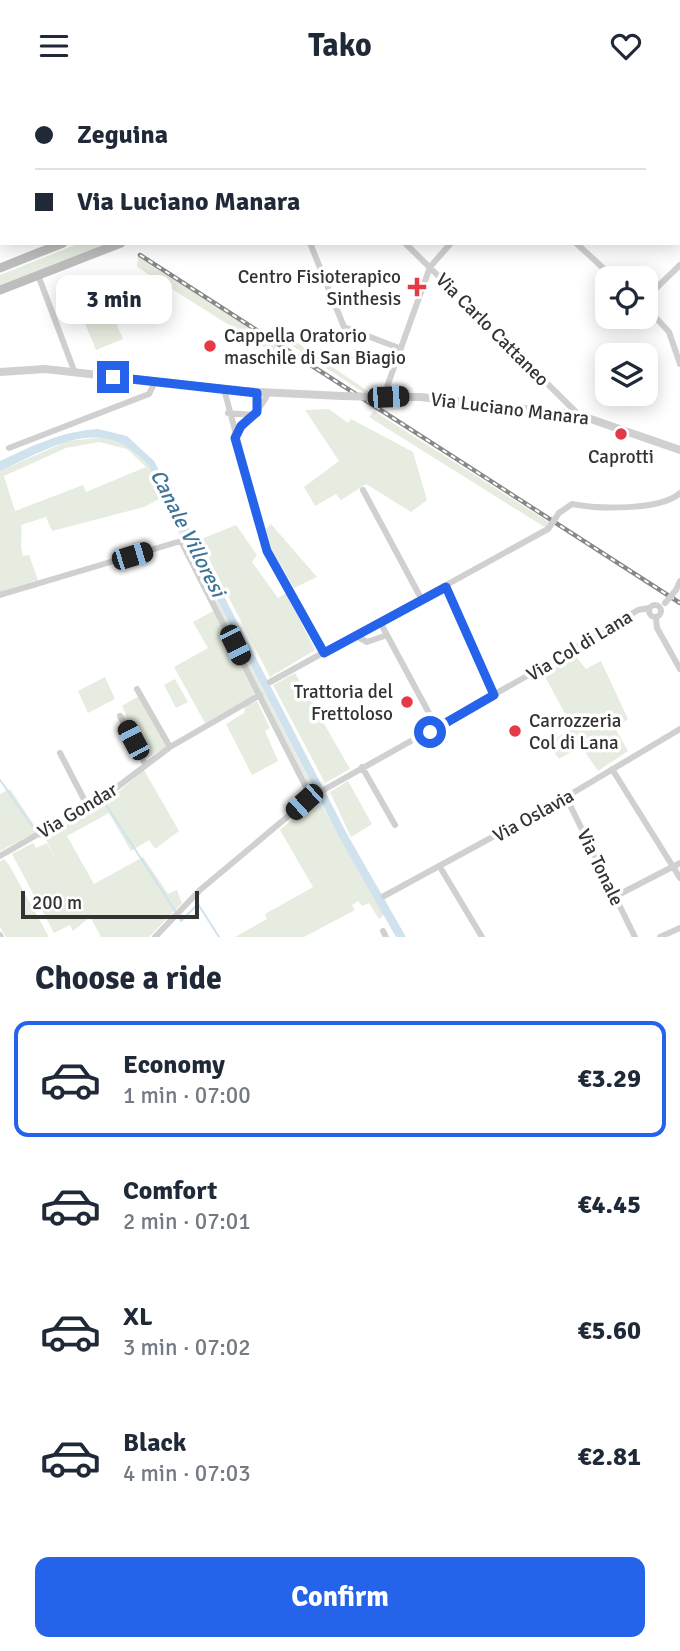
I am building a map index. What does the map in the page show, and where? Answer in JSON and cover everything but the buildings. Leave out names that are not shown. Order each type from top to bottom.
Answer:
[{"type":"main road","points":[[0,268],[58,245]]},
{"type":"main road","points":[[0,290],[116,245]]},
{"type":"street","points":[[311,245],[344,327],[399,348]]},
{"type":"street","name":"Via Carlo Cattaneo","points":[[407,245],[579,415]]},
{"type":"street","points":[[380,398],[430,267],[449,245]]},
{"type":"street","points":[[578,245],[601,266]]},
{"type":"street","points":[[658,286],[680,265]]},
{"type":"street","points":[[38,275],[75,373]]},
{"type":"street","points":[[658,320],[669,332],[680,364]]},
{"type":"street","name":"Via Luciano Manara","points":[[0,372],[38,369],[257,393],[419,397],[579,415],[679,448]]},
{"type":"street","points":[[9,448],[149,394],[155,382]]},
{"type":"street","points":[[224,389],[228,413],[267,551],[324,653]]},
{"type":"street","points":[[255,413],[257,393]]},
{"type":"street","points":[[235,438],[241,426],[261,409],[268,393]]},
{"type":"street","points":[[228,413],[255,413]]},
{"type":"street","points":[[363,491],[422,600]]},
{"type":"street","points":[[270,682],[548,529],[559,513],[572,504],[594,509],[645,505],[675,498],[680,493]]},
{"type":"street","points":[[0,595],[181,541],[312,796]]},
{"type":"street","points":[[656,618],[661,614],[662,605],[679,585]]},
{"type":"street","points":[[446,587],[494,695]]},
{"type":"street","name":"Via Col di Lana","points":[[155,937],[200,890],[312,796],[437,728],[638,610],[662,605]]},
{"type":"street","points":[[649,608],[650,616],[656,618]]},
{"type":"street","points":[[656,618],[657,628],[680,669]]},
{"type":"street","points":[[380,622],[437,728]]},
{"type":"street","points":[[356,636],[367,642],[387,635]]},
{"type":"street","points":[[137,689],[170,747]]},
{"type":"street","name":"Via Gondar","points":[[0,856],[88,807],[170,747],[260,695]]},
{"type":"street","points":[[120,716],[145,764]]},
{"type":"street","name":"Via Oslavia","points":[[384,896],[566,797],[680,729]]},
{"type":"street","points":[[60,753],[88,807]]},
{"type":"street","points":[[362,767],[394,825]]},
{"type":"street","points":[[612,769],[677,865],[680,878]]},
{"type":"street","name":"Via Tonale","points":[[566,797],[635,937]]},
{"type":"street","points":[[616,895],[677,865]]},
{"type":"street","points":[[440,867],[482,937]]},
{"type":"street","points":[[660,937],[680,928]]},
{"type":"shaded area","points":[[75,245],[105,245],[0,285],[0,275]]},
{"type":"shaded area","points":[[138,257],[277,346],[272,352],[137,267]]},
{"type":"shaded area","points":[[98,281],[123,339],[96,350],[72,292]]},
{"type":"shaded area","points":[[273,326],[369,392],[364,393],[270,331]]},
{"type":"shaded area","points":[[329,409],[348,423],[351,419],[413,452],[427,500],[411,512],[366,484],[341,500],[336,494],[315,506],[304,487],[339,461],[305,410]]},
{"type":"shaded area","points":[[374,411],[550,523],[546,528],[369,417]]},
{"type":"shaded area","points":[[107,437],[136,450],[148,465],[316,793],[313,794],[161,498],[144,507],[52,531],[46,517],[21,525],[23,556],[29,555],[38,580],[0,592],[0,471],[68,441]],"holes":[[[99,442],[127,449],[146,467],[86,492],[83,485],[15,511],[4,476],[66,448]]]},
{"type":"shaded area","points":[[271,524],[317,577],[294,588],[272,550],[266,529]]},
{"type":"shaded area","points":[[236,525],[257,555],[252,562],[278,598],[286,593],[315,650],[270,677],[199,540]]},
{"type":"shaded area","points":[[215,610],[255,690],[255,695],[205,723],[174,667],[208,648],[193,622]]},
{"type":"shaded area","points":[[573,653],[586,669],[601,661],[628,719],[615,728],[628,751],[598,771],[581,746],[559,759],[548,743],[573,728],[543,673]]},
{"type":"shaded area","points":[[295,673],[350,769],[325,783],[273,685]]},
{"type":"shaded area","points":[[105,677],[115,699],[88,713],[78,691]]},
{"type":"shaded area","points":[[175,679],[188,702],[176,708],[164,685]]},
{"type":"shaded area","points":[[139,696],[167,746],[145,760],[122,717],[126,714],[122,706]]},
{"type":"shaded area","points":[[257,701],[270,728],[265,731],[278,761],[252,775],[226,724],[244,713],[245,706]]},
{"type":"shaded area","points":[[144,770],[179,831],[155,849],[149,840],[131,851],[109,813],[67,836],[94,884],[143,857],[168,894],[177,890],[182,903],[149,937],[101,937],[90,917],[73,931],[70,925],[54,933],[12,854],[33,843],[36,848],[47,843],[55,858],[45,837],[111,798]]},
{"type":"shaded area","points":[[348,781],[372,824],[351,837],[330,792]]},
{"type":"shaded area","points":[[10,789],[38,831],[0,851],[0,794]]},
{"type":"shaded area","points":[[310,804],[313,809],[321,804],[384,915],[379,919],[369,903],[362,906],[358,901],[352,905],[355,910],[304,937],[235,937],[267,919],[265,914],[313,887],[280,830]]},
{"type":"shaded area","points":[[4,859],[49,937],[6,937],[0,927],[0,862]]},
{"type":"water","name":"Canale Villoresi","points":[[98,429],[127,436],[154,461],[347,834],[406,937],[396,937],[339,837],[148,465],[131,449],[113,440],[95,438],[76,439],[57,445],[0,471],[0,461],[36,445],[60,436]]},
{"type":"waterway","points":[[0,780],[40,837],[104,802],[176,912]]},
{"type":"waterway","points":[[179,917],[181,921],[198,904],[219,937]]},
{"type":"railway","points":[[140,255],[680,603]]},
{"type":"place","name":"Centro Fisioterapico Sinthesis","points":[[417,287]]},
{"type":"place","name":"Cappella Oratorio maschile di San Biagio","points":[[210,346]]},
{"type":"place","name":"Caprotti","points":[[621,434]]},
{"type":"place","name":"Trattoria del Frettoloso","points":[[407,702]]},
{"type":"place","name":"Carrozzeria Col di Lana","points":[[515,731]]},
{"type":"route","points":[[113,377],[257,393],[257,412],[241,426],[235,438],[267,551],[324,653],[446,587],[494,695],[450,718],[430,732]]}]
